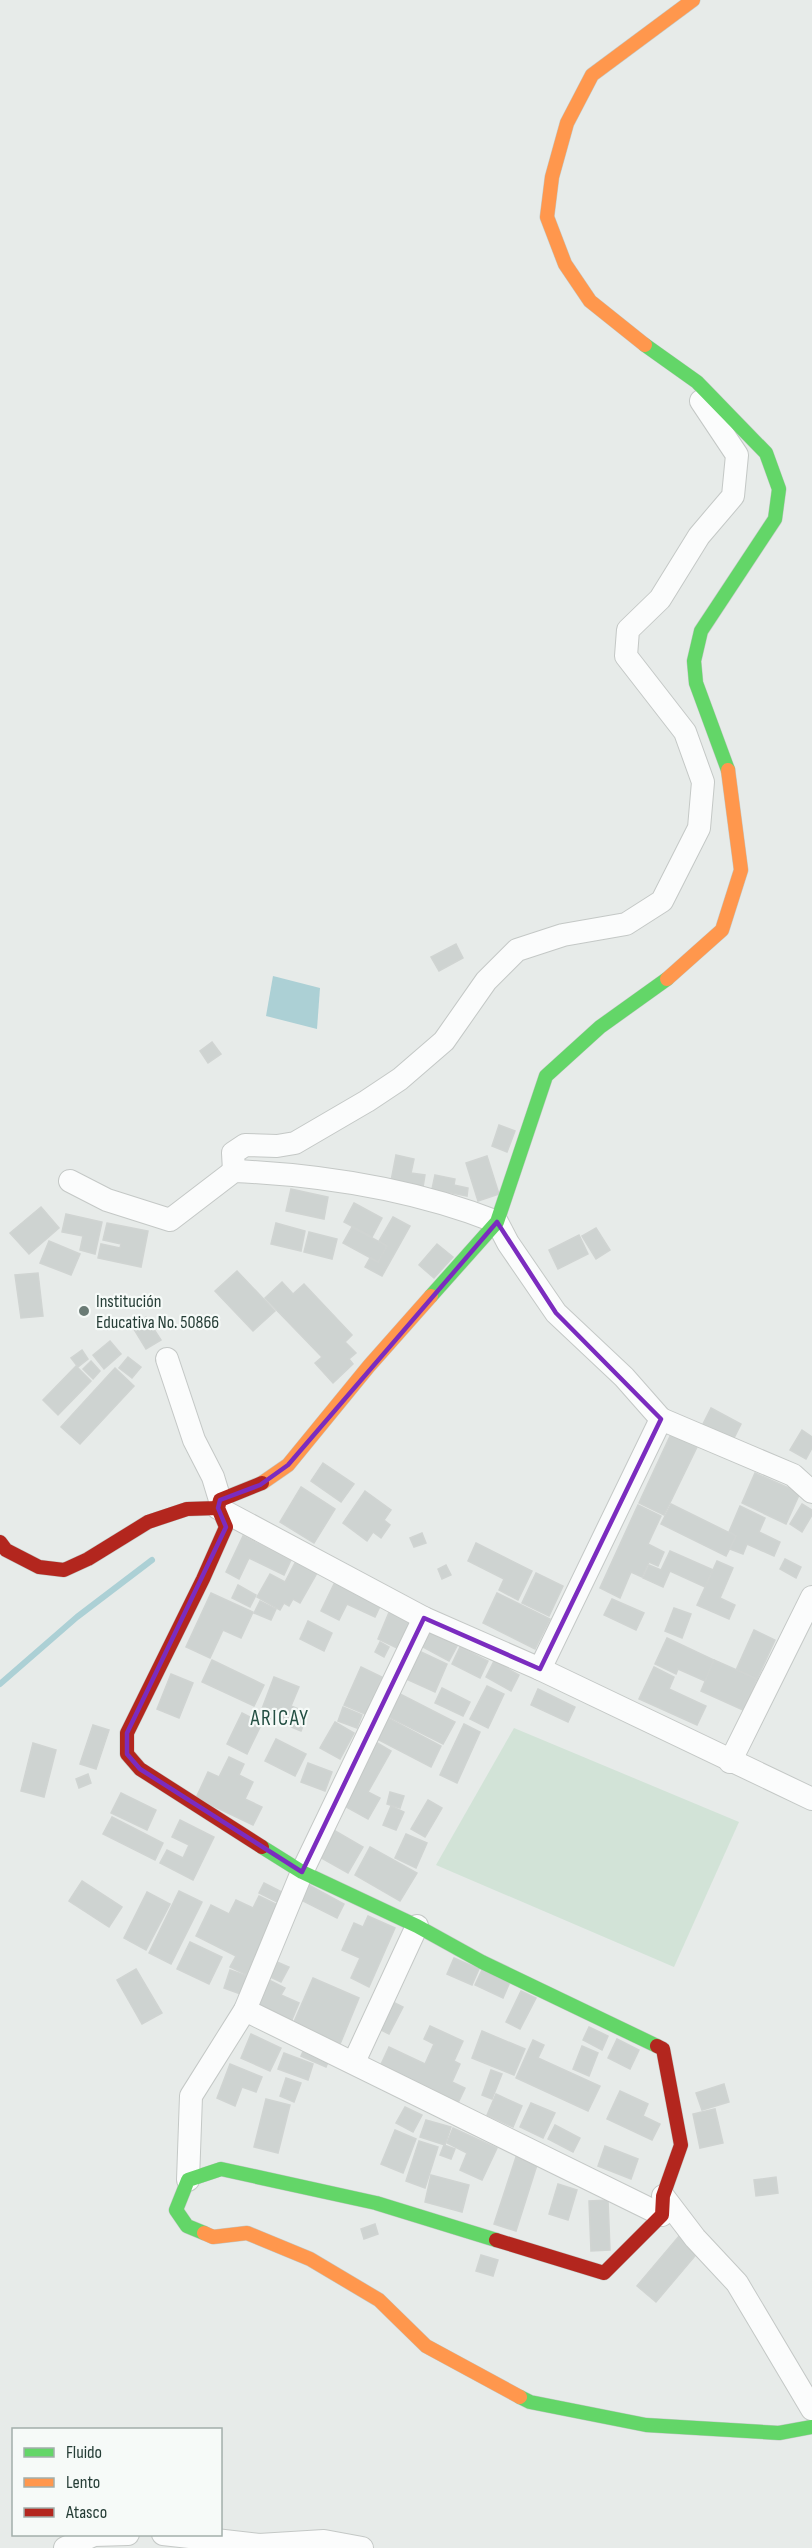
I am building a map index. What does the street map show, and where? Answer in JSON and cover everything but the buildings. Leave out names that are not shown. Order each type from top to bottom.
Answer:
[{"type":"street","points":[[0,1542],[6,1550],[39,1567],[64,1570],[88,1559],[148,1522],[187,1509],[219,1504],[260,1485],[288,1465],[369,1366],[497,1222],[546,1076],[600,1027],[677,972],[722,930],[741,870],[727,764],[696,683],[694,661],[701,631],[775,519],[779,489],[766,453],[697,382],[663,359],[590,301],[565,264],[547,217],[552,177],[567,123],[592,75],[693,0]]},
{"type":"street","points":[[234,1171],[232,1153],[245,1144],[277,1146],[295,1143],[400,1079],[444,1041],[486,981],[517,950],[563,935],[626,924],[662,901],[699,828],[703,782],[685,732],[626,656],[628,630],[660,599],[699,536],[733,496],[737,455],[697,393],[663,359]]},
{"type":"street","points":[[70,1181],[106,1200],[170,1220],[234,1171],[349,1181],[458,1206],[497,1222],[508,1243],[556,1313],[624,1377],[661,1419],[793,1474],[812,1492]]},
{"type":"street","points":[[167,1359],[194,1440],[213,1477],[226,1527],[127,1733],[127,1754],[140,1769],[302,1872],[417,1926],[482,1962],[663,2049],[681,2145],[662,2206],[604,2272],[353,2198],[221,2169],[188,2180]]},
{"type":"street","points":[[540,1669],[661,1419]]},
{"type":"street","points":[[219,1504],[424,1618],[540,1669],[730,1762],[812,1799]]},
{"type":"street","points":[[730,1762],[812,1597]]},
{"type":"street","points":[[424,1618],[302,1872],[245,2010],[191,2096],[188,2180],[176,2210],[187,2226],[213,2237],[247,2233],[310,2259],[379,2300],[426,2346],[530,2402],[646,2425],[779,2433],[812,2427]]},
{"type":"street","points":[[354,2062],[417,1926]]},
{"type":"street","points":[[245,2010],[662,2206],[737,2283],[812,2409]]},
{"type":"street","points":[[65,2548],[92,2536]]},
{"type":"street","points":[[173,2536],[259,2545],[324,2541],[363,2548]]},
{"type":"highlighted area","points":[[497,1222],[556,1313],[661,1419],[540,1669],[424,1618],[302,1872],[140,1769],[127,1754],[127,1733],[226,1527],[218,1508],[220,1500],[260,1485],[288,1465]]},
{"type":"green space","points":[[514,1728],[739,1822],[674,1967],[436,1865]]},
{"type":"water","points":[[273,976],[320,988],[317,1029],[266,1016]]},
{"type":"waterway","points":[[0,1684],[77,1617],[152,1560]]},
{"type":"traffic: fast","points":[[645,345],[697,382],[766,453],[779,489],[775,519],[701,631],[694,661],[696,683],[728,770]]},
{"type":"traffic: fast","points":[[431,1296],[497,1222],[546,1076],[600,1027],[667,979]]},
{"type":"traffic: fast","points":[[262,1847],[302,1872],[417,1926],[482,1962],[657,2046]]},
{"type":"traffic: fast","points":[[204,2233],[187,2226],[176,2210],[188,2180],[221,2169],[376,2203],[496,2240]]},
{"type":"traffic: fast","points":[[520,2397],[530,2402],[646,2425],[779,2433],[812,2427]]},
{"type":"traffic: slow","points":[[645,345],[590,301],[565,264],[547,217],[552,177],[567,123],[592,75],[693,0]]},
{"type":"traffic: slow","points":[[667,979],[722,930],[741,870],[728,770]]},
{"type":"traffic: slow","points":[[262,1483],[288,1465],[369,1366],[431,1296]]},
{"type":"traffic: slow","points":[[204,2233],[213,2237],[247,2233],[310,2259],[379,2300],[426,2346],[520,2397]]},
{"type":"traffic: jam","points":[[262,1483],[220,1500],[218,1508],[226,1527],[127,1733],[127,1754],[140,1769],[262,1847]]},
{"type":"traffic: jam","points":[[0,1542],[6,1550],[39,1567],[64,1570],[88,1559],[148,1522],[187,1509],[218,1508]]},
{"type":"traffic: jam","points":[[496,2240],[604,2273],[662,2215],[663,2196],[681,2145],[663,2049],[657,2046]]},
{"type":"place","name":"Institución Educativa No. 50866","points":[[84,1311]]},
{"type":"district","name":"ARICAY","points":[[280,1718]]}]
